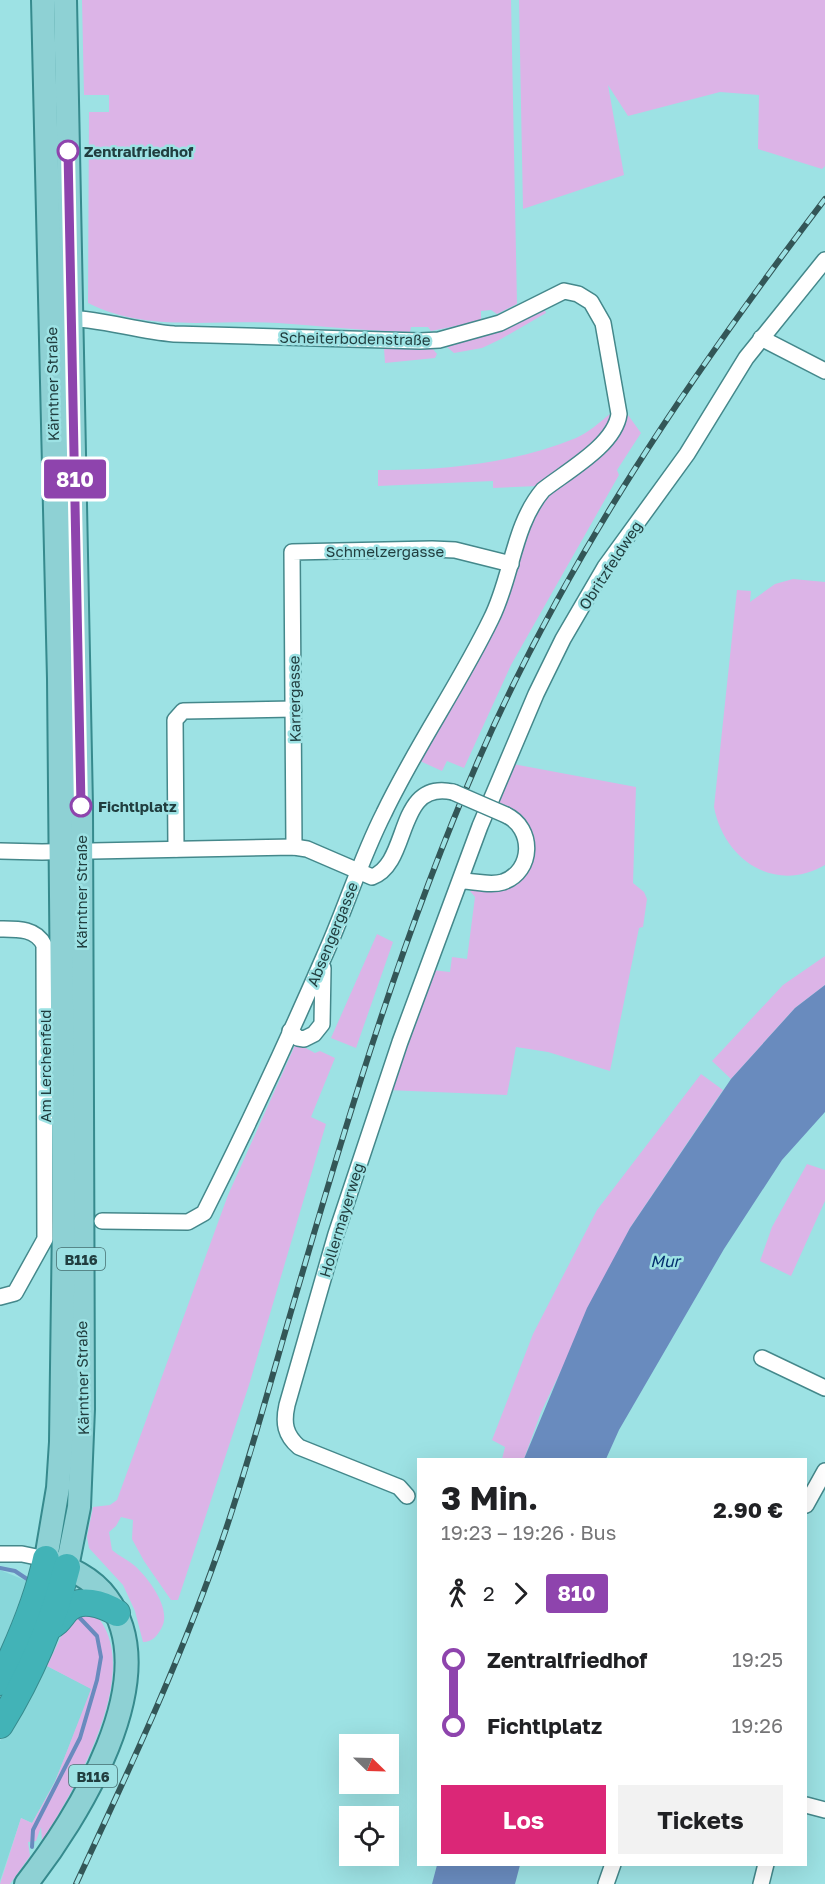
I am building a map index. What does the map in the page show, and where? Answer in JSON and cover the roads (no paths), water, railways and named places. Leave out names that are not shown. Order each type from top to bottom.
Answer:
[{"type":"highway","points":[[0,1725],[30,1672],[49,1628],[56,1563]]},
{"type":"highway","points":[[0,1682],[36,1598],[56,1563]]},
{"type":"highway","points":[[49,1628],[60,1622],[68,1609],[83,1603],[101,1605],[117,1613]]},
{"type":"main road","name":"Kärntner Straße","points":[[42,0],[61,318],[79,461],[61,1442],[56,1563]]},
{"type":"main road","name":"Kärntner Straße","points":[[65,0],[61,318],[71,852]]},
{"type":"main road","name":"B116","points":[[26,1884],[47,1857],[76,1811],[104,1752],[118,1712],[128,1655],[124,1631],[117,1613],[93,1583],[56,1563]]},
{"type":"street","name":"Obritzfeldweg","points":[[461,880],[502,771],[563,639],[605,567],[687,454],[733,377],[761,338],[825,261]]},
{"type":"street","name":"Scheiterbodenstraße","points":[[61,318],[174,334],[420,341],[439,340],[500,322],[564,291],[578,294],[591,302],[603,323],[614,377],[619,414],[618,426],[609,439],[543,489],[535,499],[525,519],[511,564]]},
{"type":"street","points":[[761,338],[825,371]]},
{"type":"street","name":"Schmelzergasse","points":[[292,552],[455,550],[511,564]]},
{"type":"street","name":"Karrergasse","points":[[292,552],[294,847]]},
{"type":"street","name":"Absengergasse","points":[[102,1221],[188,1222],[204,1213],[323,959],[357,872],[395,792],[491,619],[506,584],[511,564]]},
{"type":"street","points":[[176,849],[175,720],[179,715],[183,711],[294,709]]},
{"type":"street","points":[[0,851],[71,852],[294,847],[307,849],[372,877],[387,868],[415,805],[435,792],[453,792],[506,815],[517,822],[526,836],[527,852],[522,867],[503,882],[461,880]]},
{"type":"street","name":"Hollermayerweg","points":[[407,1496],[399,1487],[299,1447],[287,1434],[285,1413],[366,1139],[440,928],[461,880]]},
{"type":"street","name":"Am Lerchenfeld","points":[[0,929],[32,932],[40,937],[44,945],[45,1239],[15,1293],[0,1297]]},
{"type":"street","points":[[290,1032],[293,1036],[304,1039],[314,1034],[322,1024],[323,959]]},
{"type":"street","points":[[762,1358],[825,1388]]},
{"type":"street","points":[[807,1503],[825,1471]]},
{"type":"street","points":[[0,1554],[22,1554],[56,1563]]},
{"type":"street","points":[[807,1805],[825,1810]]},
{"type":"street","points":[[606,1884],[612,1866]]},
{"type":"street","points":[[761,1884],[766,1866]]},
{"type":"water","name":"Mur","points":[[825,985],[825,1112],[782,1160],[724,1249],[619,1430],[606,1458],[524,1458],[587,1308],[630,1228],[731,1079],[795,1008]]},
{"type":"water","points":[[436,1866],[520,1866],[515,1884],[432,1884]]},
{"type":"waterway","points":[[0,1568],[15,1571],[30,1581]]},
{"type":"waterway","points":[[32,1847],[33,1830],[80,1738],[97,1680],[101,1657],[97,1636],[77,1615]]},
{"type":"railway","points":[[76,1884],[155,1710],[209,1577],[245,1470],[339,1150],[381,1018],[451,824],[478,761],[550,612],[634,470],[727,333],[825,199]]},
{"type":"place","name":"Zentralfriedhof","points":[[68,151]]},
{"type":"place","name":"Fichtlplatz","points":[[81,806]]}]
